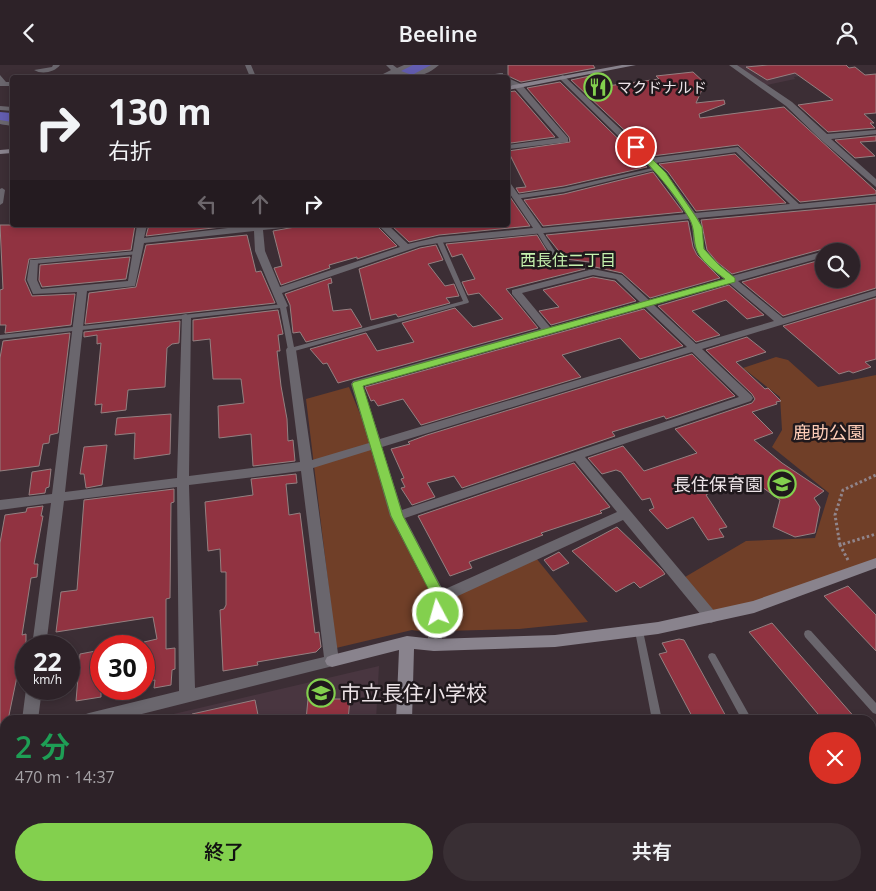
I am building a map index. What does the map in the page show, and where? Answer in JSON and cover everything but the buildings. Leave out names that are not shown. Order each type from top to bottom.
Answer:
[{"type":"street","points":[[38,70],[54,69],[57,65]]},
{"type":"street","points":[[389,65],[396,72],[406,75]]},
{"type":"street","points":[[386,75],[410,65]]},
{"type":"street","points":[[416,75],[436,65]]},
{"type":"street","points":[[510,88],[634,65]]},
{"type":"street","points":[[732,65],[789,104],[823,137],[876,183]]},
{"type":"street","points":[[0,77],[3,84],[10,84]]},
{"type":"street","points":[[563,77],[657,168],[698,227],[700,249],[716,267],[781,321]]},
{"type":"street","points":[[510,81],[518,86],[565,140],[510,147]]},
{"type":"street","points":[[823,137],[876,132]]},
{"type":"street","points":[[650,161],[738,149],[798,206]]},
{"type":"street","points":[[510,189],[538,229]]},
{"type":"street","points":[[277,291],[406,248],[439,240],[538,229],[692,217],[876,199]]},
{"type":"street","points":[[33,262],[32,281],[37,292],[132,284],[142,227]]},
{"type":"street","points":[[140,241],[250,227]]},
{"type":"street","points":[[258,227],[260,251],[283,306]]},
{"type":"street","points":[[385,227],[406,248]]},
{"type":"street","points":[[434,645],[440,598],[397,516],[357,384],[815,257]]},
{"type":"street","points":[[397,516],[747,398],[619,277],[593,271],[516,291],[548,331]]},
{"type":"street","points":[[40,635],[79,328],[82,288]]},
{"type":"street","points":[[0,505],[306,466],[876,293]]},
{"type":"street","points":[[186,317],[184,481],[187,696]]},
{"type":"street","points":[[291,351],[332,661]]},
{"type":"street","points":[[577,455],[711,617]]},
{"type":"street","points":[[440,598],[624,514]]},
{"type":"street","points":[[110,715],[406,642],[434,645],[555,641],[639,631],[711,617],[754,607],[876,563]]},
{"type":"street","points":[[404,715],[406,642]]},
{"type":"street","points":[[31,715],[33,700]]},
{"type":"lane","points":[[515,197],[564,189],[657,168]]},
{"type":"lane","points":[[0,191],[2,190],[0,203]]},
{"type":"lane","points":[[538,229],[557,260],[566,264],[588,265],[593,271]]},
{"type":"lane","points":[[0,337],[283,306],[291,351],[466,302],[439,240]]},
{"type":"lane","points":[[33,262],[137,253]]},
{"type":"lane","points":[[639,631],[656,715]]},
{"type":"lane","points":[[808,634],[876,710]]},
{"type":"lane","points":[[712,657],[743,715]]},
{"type":"path","points":[[854,571],[840,545],[835,515],[843,490],[876,475]]},
{"type":"path","points":[[840,545],[876,534]]},
{"type":"shaded area","points":[[732,65],[779,65],[792,76],[780,65],[827,72],[794,77],[795,79],[762,86]]},
{"type":"shaded area","name":"市立長住小学校","points":[[379,666],[376,715],[169,715]]},
{"type":"green space","name":"鹿助公園","points":[[776,357],[788,360],[818,387],[876,375],[876,563],[711,617],[680,580],[746,541],[815,538],[829,493],[772,447],[782,430],[780,397],[743,368]]},
{"type":"green space","points":[[349,387],[436,599],[430,633],[412,630],[336,648],[306,399]]},
{"type":"green space","points":[[536,558],[588,622],[519,629],[443,631],[446,600]]},
{"type":"waterway","points":[[399,75],[424,65]]},
{"type":"waterway","points":[[0,118],[10,119]]},
{"type":"place","name":"マクドナルド","points":[[598,87]]},
{"type":"place","name":"長住保育園","points":[[782,484]]},
{"type":"place","name":"市立長住小学校","points":[[321,693]]},
{"type":"district","name":"西長住二丁目","points":[[568,260]]},
{"type":"route","points":[[438,613],[440,598],[397,516],[357,384],[731,280],[700,249],[698,227],[692,217],[663,175],[636,147]]}]
